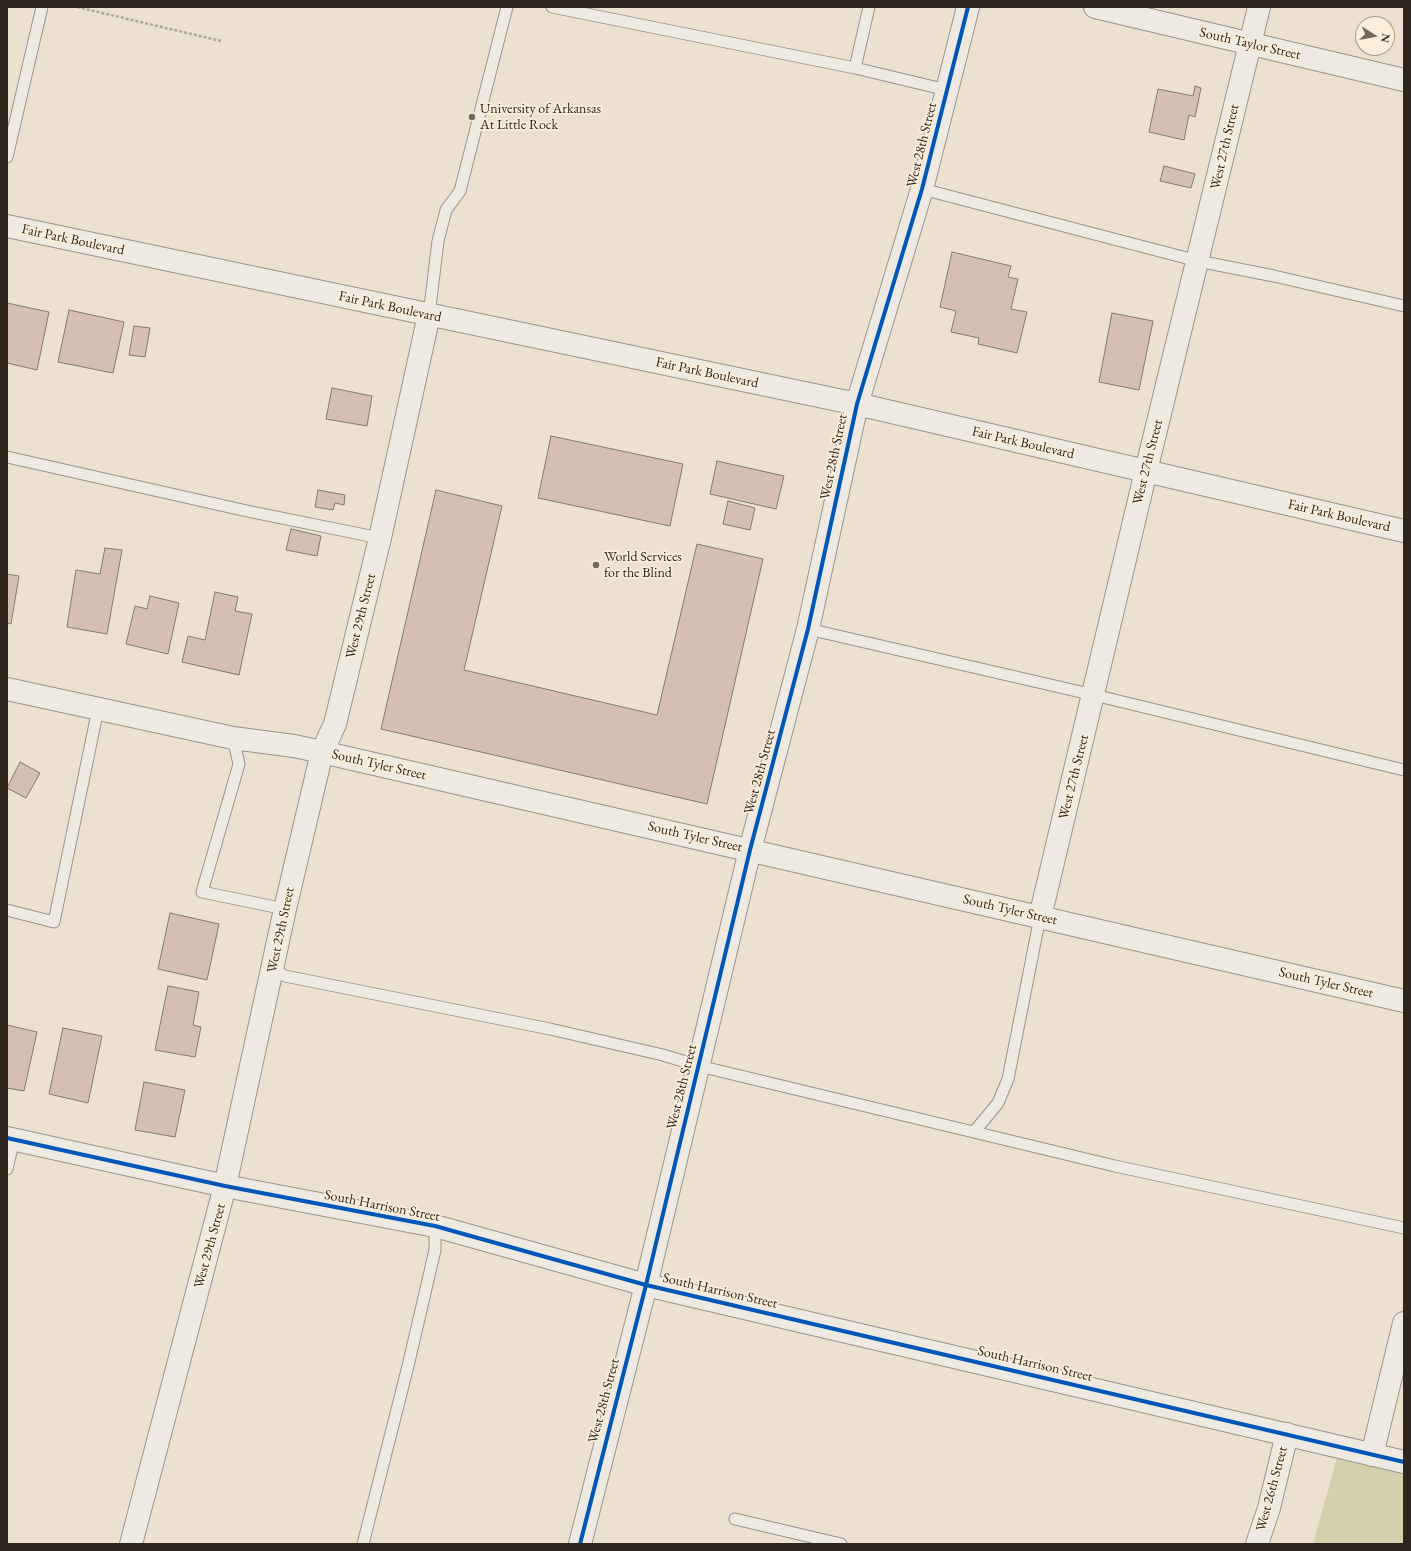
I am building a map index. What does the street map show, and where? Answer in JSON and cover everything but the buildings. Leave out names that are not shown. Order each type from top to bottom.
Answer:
[{"type":"street","name":"West 28th Street","points":[[580,1544],[646,1285],[750,850],[808,629],[857,404],[922,189],[968,7]]},
{"type":"street","name":"South Taylor Street","points":[[1095,7],[1404,80]]},
{"type":"street","name":"West 27th Street","points":[[1040,917],[1094,695],[1146,471],[1259,7]]},
{"type":"street","name":"Fair Park Boulevard","points":[[7,226],[857,404],[1404,531]]},
{"type":"street","name":"West 29th Street","points":[[131,1544],[226,1186],[285,909],[322,752],[335,724],[380,538],[429,315]]},
{"type":"street","name":"South Tyler Street","points":[[7,689],[233,738],[294,746],[322,752],[1404,1002]]},
{"type":"street","name":"South Harrison Street","points":[[10,1139],[226,1186],[435,1226],[646,1285],[1404,1462]]},
{"type":"street","points":[[1372,1455],[1404,1323]]},
{"type":"street","name":"West 26th Street","points":[[1257,1544],[1270,1508],[1287,1434]]},
{"type":"lane","points":[[7,157],[42,7]]},
{"type":"lane","points":[[429,315],[438,241],[446,210],[460,191],[507,7]]},
{"type":"lane","points":[[552,7],[855,68],[947,90]]},
{"type":"lane","points":[[855,68],[869,7]]},
{"type":"lane","points":[[922,189],[1198,261],[1274,276],[1404,306]]},
{"type":"lane","points":[[7,457],[247,511],[380,538]]},
{"type":"lane","points":[[808,629],[1094,695],[1404,770]]},
{"type":"lane","points":[[7,910],[54,922],[98,709]]},
{"type":"lane","points":[[233,738],[238,764],[202,892],[285,909]]},
{"type":"lane","points":[[974,1132],[998,1103],[1008,1079],[1040,917]]},
{"type":"lane","points":[[273,969],[285,976],[550,1029],[663,1055],[699,1066],[1115,1166],[1404,1228]]},
{"type":"lane","points":[[7,1169],[10,1139]]},
{"type":"lane","points":[[363,1544],[408,1366],[435,1250],[435,1226]]},
{"type":"lane","points":[[735,1519],[841,1544]]},
{"type":"path","points":[[77,7],[221,41]]},
{"type":"shaded area","points":[[1340,1447],[1404,1463],[1404,1544],[1313,1544]]},
{"type":"cycle path","points":[[580,1544],[646,1285],[750,850],[808,629],[857,404],[922,189],[968,7]]},
{"type":"cycle path","points":[[7,1138],[225,1186],[435,1226],[646,1285],[1404,1462]]},
{"type":"place","name":"University of Arkansas At Little Rock","points":[[472,117]]},
{"type":"place","name":"World Services for the Blind","points":[[596,565]]}]
